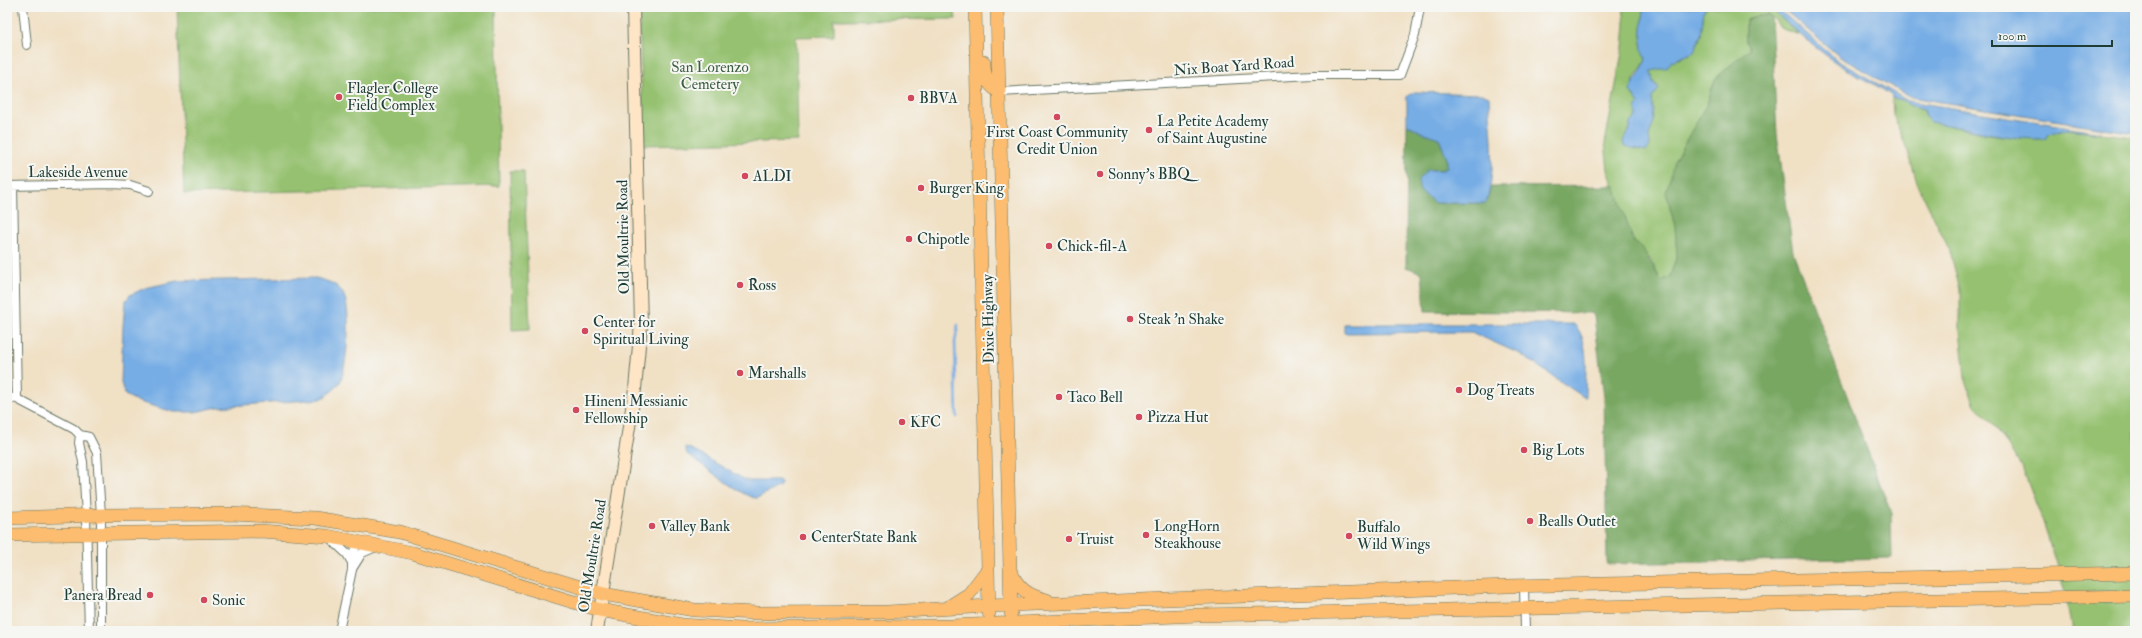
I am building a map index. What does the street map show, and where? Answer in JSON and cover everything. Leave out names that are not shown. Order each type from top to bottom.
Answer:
[{"type":"main road","name":"Old Moultrie Road","points":[[597,631],[635,389],[640,324],[633,7]]},
{"type":"main road","name":"Dixie Highway","points":[[975,7],[989,628]]},
{"type":"main road","points":[[980,7],[984,73],[988,84],[999,92]]},
{"type":"main road","points":[[991,7],[992,29],[998,39]]},
{"type":"main road","name":"Dixie Highway","points":[[997,7],[1012,627]]},
{"type":"main road","points":[[978,115],[982,97],[989,93],[999,92]]},
{"type":"main road","points":[[982,97],[992,106],[996,242],[1003,254]]},
{"type":"main road","points":[[7,518],[101,515],[283,515],[343,522],[400,532],[602,594],[694,610],[791,613],[882,612],[942,608],[1248,595],[1524,586],[2135,572]]},
{"type":"main road","points":[[7,535],[102,532],[261,531],[327,536],[381,545],[443,561],[600,610],[682,625],[742,629],[955,629],[1012,627],[1046,623],[1199,615],[2135,596]]},
{"type":"main road","points":[[359,541],[374,535],[400,532]]},
{"type":"main road","points":[[942,608],[961,601],[969,594],[988,569]]},
{"type":"main road","points":[[1010,569],[1019,587],[1027,594],[1058,604]]},
{"type":"main road","points":[[1199,615],[1198,611],[1204,604],[1230,602],[1248,595]]},
{"type":"main road","points":[[791,613],[791,630]]},
{"type":"main road","points":[[1031,631],[1046,623]]},
{"type":"street","points":[[23,7],[26,45]]},
{"type":"street","name":"Nix Boat Yard Road","points":[[999,92],[1313,75],[1400,75],[1415,35],[1420,7]]},
{"type":"street","name":"Lakeside Avenue","points":[[10,186],[113,184],[130,185],[149,191]]},
{"type":"street","points":[[10,186],[17,400]]},
{"type":"street","points":[[7,397],[17,400],[74,429],[80,435],[89,438],[97,453],[102,532],[100,631]]},
{"type":"street","points":[[80,435],[79,444],[82,458],[87,533],[89,631]]},
{"type":"street","points":[[327,536],[340,546],[351,566]]},
{"type":"street","points":[[339,631],[353,550],[359,541]]},
{"type":"street","points":[[351,566],[362,553],[381,545]]},
{"type":"street","points":[[1524,586],[1525,631]]},
{"type":"green space","name":"Flagler College Field Complex","points":[[177,7],[496,7],[499,186],[184,194]]},
{"type":"green space","name":"San Lorenzo Cemetery","points":[[639,7],[954,7],[956,19],[834,20],[834,36],[796,37],[798,141],[643,145]]},
{"type":"green space","points":[[1623,7],[1644,7],[1641,44],[1646,58],[1634,79],[1632,95],[1639,104],[1637,117],[1630,123],[1630,129],[1625,136],[1630,147],[1640,150],[1649,136],[1654,119],[1652,98],[1659,87],[1653,82],[1651,71],[1672,61],[1688,56],[1697,46],[1701,35],[1704,9],[1707,7],[1770,7],[1799,35],[1780,28],[1774,19],[1767,15],[1752,17],[1746,21],[1746,42],[1750,50],[1715,79],[1707,104],[1675,160],[1670,209],[1675,226],[1677,255],[1670,277],[1661,281],[1651,260],[1634,243],[1608,170],[1605,143],[1623,47],[1625,24]]},
{"type":"green space","points":[[1767,15],[1771,17],[1777,134],[1793,252],[1891,513],[1892,558],[1606,564],[1604,398],[1594,316],[1591,313],[1425,311],[1422,273],[1406,267],[1407,124],[1421,132],[1439,138],[1447,159],[1447,167],[1443,170],[1427,170],[1435,203],[1486,203],[1491,187],[1615,186],[1634,243],[1642,247],[1661,281],[1670,277],[1677,255],[1675,226],[1666,192],[1675,160],[1707,104],[1715,79],[1744,53],[1750,50],[1746,42],[1746,21],[1752,17]]},
{"type":"green space","points":[[1892,98],[1903,100],[1909,105],[1924,109],[1925,117],[1937,122],[1967,130],[2001,136],[2046,139],[2049,134],[2068,129],[2135,137],[2135,568],[2059,569],[2042,519],[2022,468],[1996,427],[1974,404],[1965,377],[1960,331],[1960,290],[1950,251],[1917,183],[1909,154],[1893,115]]},
{"type":"green space","points":[[510,171],[524,171],[530,329],[512,330]]},
{"type":"green space","points":[[2135,577],[2135,592],[2065,593],[2061,579]]},
{"type":"green space","points":[[2135,601],[2135,631],[2072,631],[2067,603]]},
{"type":"water","points":[[1644,7],[1707,7],[1704,10],[1701,35],[1694,52],[1672,61],[1666,68],[1651,71],[1653,82],[1659,89],[1652,98],[1654,120],[1649,136],[1650,146],[1646,151],[1624,146],[1623,141],[1630,129],[1630,123],[1637,117],[1636,109],[1639,104],[1630,91],[1643,67],[1646,58],[1643,54],[1641,42]]},
{"type":"water","points":[[1770,7],[1776,7],[1838,61],[1908,101],[2101,132],[2068,129],[2049,134],[2046,139],[2031,139],[2002,136],[1930,122],[1925,117],[1924,109],[1909,105],[1903,100],[1892,98],[1891,95],[1885,91],[1844,68],[1803,37]]},
{"type":"water","points":[[1781,7],[2135,7],[2135,133],[1910,97],[1840,57]]},
{"type":"water","points":[[1415,92],[1482,94],[1489,97],[1492,137],[1492,164],[1486,203],[1435,203],[1420,191],[1418,180],[1427,170],[1443,170],[1447,167],[1447,159],[1439,138],[1421,132],[1407,124],[1407,96]]},
{"type":"water","points":[[316,278],[334,284],[340,289],[345,300],[348,322],[347,348],[340,383],[330,393],[321,399],[218,407],[195,412],[174,412],[139,402],[125,395],[121,383],[123,326],[125,302],[130,295],[145,288],[177,281]]},
{"type":"water","points":[[1344,324],[1574,324],[1583,340],[1585,349],[1585,398],[1520,354],[1471,332],[1344,333]]},
{"type":"water","points":[[685,447],[742,478],[750,481],[778,481],[781,482],[780,486],[757,498],[751,497],[733,487],[687,454]]},
{"type":"waterway","points":[[957,417],[955,342],[958,325]]},
{"type":"place","name":"Flagler College Field Complex","points":[[339,97]]},
{"type":"place","name":"BBVA","points":[[911,98]]},
{"type":"place","name":"First Coast Community Credit Union","points":[[1057,117]]},
{"type":"place","name":"La Petite Academy of Saint Augustine","points":[[1149,130]]},
{"type":"place","name":"Sonny's BBQ","points":[[1100,174]]},
{"type":"place","name":"ALDI","points":[[745,176]]},
{"type":"place","name":"Burger King","points":[[921,188]]},
{"type":"place","name":"Chipotle","points":[[909,239]]},
{"type":"place","name":"Chick-fil-A","points":[[1049,246]]},
{"type":"place","name":"Ross","points":[[740,285]]},
{"type":"place","name":"Steak 'n Shake","points":[[1130,319]]},
{"type":"place","name":"Center for Spiritual Living","points":[[585,331]]},
{"type":"place","name":"Marshalls","points":[[740,373]]},
{"type":"place","name":"Dog Treats","points":[[1459,390]]},
{"type":"place","name":"Taco Bell","points":[[1059,397]]},
{"type":"place","name":"Hineni Messianic Fellowship","points":[[576,410]]},
{"type":"place","name":"Pizza Hut","points":[[1139,417]]},
{"type":"place","name":"KFC","points":[[902,422]]},
{"type":"place","name":"Big Lots","points":[[1524,450]]},
{"type":"place","name":"Bealls Outlet","points":[[1530,521]]},
{"type":"place","name":"Valley Bank","points":[[652,526]]},
{"type":"place","name":"LongHorn Steakhouse","points":[[1146,535]]},
{"type":"place","name":"Buffalo Wild Wings","points":[[1349,536]]},
{"type":"place","name":"CenterState Bank","points":[[803,537]]},
{"type":"place","name":"Truist","points":[[1069,539]]},
{"type":"place","name":"Panera Bread","points":[[150,595]]},
{"type":"place","name":"Sonic","points":[[204,600]]}]
